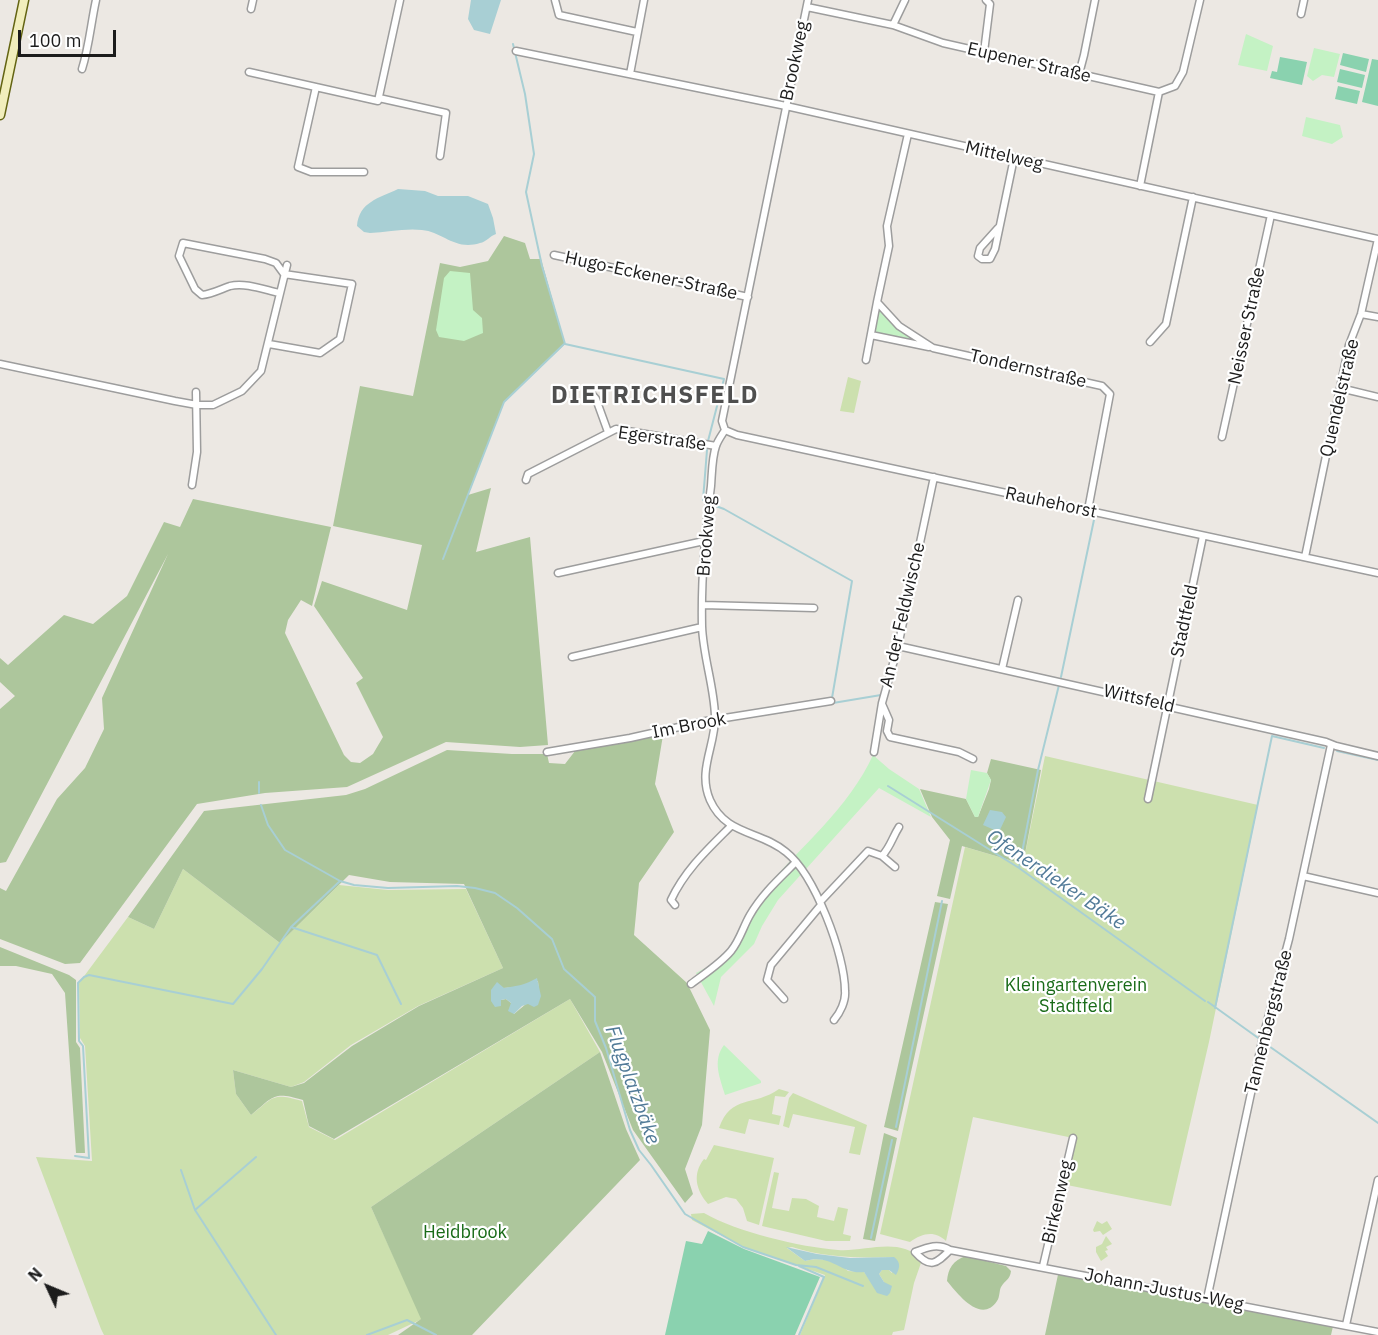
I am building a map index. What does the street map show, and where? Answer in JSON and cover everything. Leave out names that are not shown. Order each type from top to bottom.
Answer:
[{"type":"street","points":[[0,115],[24,0]]},
{"type":"street","points":[[82,69],[88,49],[89,30],[96,0]]},
{"type":"street","points":[[251,9],[253,0]]},
{"type":"street","points":[[379,99],[400,0]]},
{"type":"street","points":[[555,0],[559,15],[637,32]]},
{"type":"street","points":[[630,74],[644,0]]},
{"type":"street","points":[[893,25],[905,0]]},
{"type":"street","points":[[984,52],[990,4],[986,0]]},
{"type":"street","points":[[1078,74],[1095,0]]},
{"type":"street","points":[[1140,186],[1159,92],[1174,86],[1182,76],[1200,0]]},
{"type":"street","points":[[1301,14],[1304,0]]},
{"type":"street","name":"Eupener Straße","points":[[807,4],[893,25],[943,43],[1159,92]]},
{"type":"street","name":"Brookweg","points":[[807,4],[722,421],[725,430],[716,446],[704,541],[702,627],[715,720],[704,780],[713,806],[721,818],[731,826],[777,845],[796,862],[820,903],[837,946],[846,993],[834,1020]]},
{"type":"street","name":"Mittelweg","points":[[516,51],[786,106],[1378,239]]},
{"type":"street","points":[[249,72],[446,113],[440,156]]},
{"type":"street","points":[[316,87],[298,167],[311,172],[364,172]]},
{"type":"street","points":[[866,360],[888,246],[887,226],[908,134]]},
{"type":"street","points":[[998,228],[980,248],[978,256],[981,259],[986,260],[993,255],[1014,158]]},
{"type":"street","points":[[1150,342],[1166,324],[1193,197]]},
{"type":"street","name":"Neisser Straße","points":[[1222,437],[1271,215]]},
{"type":"street","name":"Quendelstraße","points":[[1305,557],[1349,345],[1361,314],[1378,239]]},
{"type":"street","points":[[269,344],[320,353],[340,339],[352,284],[284,274],[276,263],[265,259],[183,243],[179,256],[195,289],[202,295],[242,285],[279,293]]},
{"type":"street","name":"Hugo-Eckener-Straße","points":[[554,255],[748,297]]},
{"type":"street","points":[[0,364],[197,405],[213,405],[242,391],[261,371],[287,265]]},
{"type":"street","name":"Tondernstraße","points":[[877,302],[899,326],[933,348]]},
{"type":"street","points":[[1361,314],[1378,317]]},
{"type":"street","name":"Tondernstraße","points":[[871,335],[1102,386],[1107,389],[1110,394],[1088,510]]},
{"type":"street","points":[[1340,388],[1378,397]]},
{"type":"street","points":[[192,485],[197,452],[196,392]]},
{"type":"street","name":"Egerstraße","points":[[590,392],[596,399],[608,432]]},
{"type":"street","name":"Egerstraße","points":[[526,480],[528,474],[616,429],[716,446]]},
{"type":"street","name":"Rauhehorst","points":[[725,430],[737,435],[1378,573]]},
{"type":"street","name":"An der Feldwische","points":[[874,753],[882,703],[898,646],[934,477]]},
{"type":"street","name":"Stadtfeld","points":[[1167,706],[1203,536]]},
{"type":"street","points":[[558,573],[704,541]]},
{"type":"street","points":[[1002,669],[1018,600]]},
{"type":"street","points":[[703,605],[814,608]]},
{"type":"street","points":[[572,657],[702,627]]},
{"type":"street","name":"Wittsfeld","points":[[898,646],[1275,729],[1378,756]]},
{"type":"street","name":"Im Brook","points":[[547,752],[715,720],[831,701]]},
{"type":"street","points":[[882,703],[889,720],[887,731],[890,737],[959,752],[973,759]]},
{"type":"street","points":[[1148,799],[1167,706]]},
{"type":"street","name":"Tannenbergstraße","points":[[1207,1299],[1263,1037],[1289,939],[1331,745]]},
{"type":"street","points":[[675,905],[671,900],[679,883],[731,826]]},
{"type":"street","points":[[882,856],[892,844],[899,827]]},
{"type":"street","points":[[784,999],[767,980],[771,965],[820,903],[868,851],[882,856],[895,867]]},
{"type":"street","points":[[691,984],[729,953],[742,936],[749,916],[768,890],[796,862]]},
{"type":"street","points":[[1303,876],[1378,893]]},
{"type":"street","name":"Birkenweg","points":[[1043,1266],[1073,1138]]},
{"type":"street","points":[[1347,1325],[1378,1180]]},
{"type":"street","name":"Johann-Justus-Weg","points":[[950,1250],[939,1261],[931,1263],[922,1260],[915,1252],[936,1246],[1378,1332]]},
{"type":"green space","points":[[1246,34],[1273,46],[1267,71],[1238,65]]},
{"type":"green space","points":[[1314,48],[1340,54],[1334,77],[1322,75],[1313,81],[1307,76]]},
{"type":"green space","points":[[1343,53],[1369,59],[1366,72],[1340,65]]},
{"type":"green space","points":[[1280,57],[1307,62],[1302,85],[1270,78],[1272,71],[1277,72]]},
{"type":"green space","points":[[1372,59],[1378,60],[1378,106],[1362,102]]},
{"type":"green space","points":[[1340,69],[1365,75],[1362,88],[1337,82]]},
{"type":"green space","points":[[1338,86],[1360,91],[1357,104],[1335,99]]},
{"type":"green space","points":[[1306,117],[1340,125],[1343,137],[1332,144],[1302,136]]},
{"type":"green space","points":[[504,236],[525,243],[530,259],[541,259],[565,344],[504,402],[468,495],[491,488],[476,552],[530,537],[548,745],[520,747],[446,742],[347,787],[265,793],[197,804],[80,963],[65,964],[0,939],[0,888],[6,891],[57,799],[85,768],[104,729],[102,698],[168,554],[6,862],[0,863],[0,709],[15,696],[0,682],[0,658],[8,665],[64,615],[93,624],[127,596],[164,522],[180,527],[193,499],[331,527],[312,606],[301,600],[288,620],[285,633],[344,755],[351,762],[360,763],[373,754],[383,737],[356,683],[363,678],[314,606],[322,581],[407,610],[422,545],[333,526],[360,386],[413,396],[440,263],[460,267],[488,261]]},
{"type":"green space","points":[[450,271],[470,273],[473,310],[482,318],[483,333],[464,341],[439,337],[436,330],[444,278]]},
{"type":"green space","points":[[877,302],[899,326],[933,348],[871,335]]},
{"type":"green space","points":[[848,377],[861,381],[854,413],[840,411]]},
{"type":"green space","points":[[663,735],[655,784],[674,832],[639,883],[634,935],[687,983],[710,1030],[702,1125],[685,1169],[693,1194],[685,1203],[633,1130],[602,1052],[570,999],[334,1139],[309,1126],[303,1100],[285,1096],[274,1097],[251,1115],[236,1094],[233,1070],[291,1087],[304,1083],[352,1046],[419,1006],[503,968],[464,884],[390,882],[349,875],[280,943],[183,869],[154,929],[128,917],[204,811],[346,795],[365,789],[447,750],[547,754],[549,763],[565,764],[575,751]],"holes":[[[538,981],[539,993],[514,1014],[511,1003],[506,999],[501,1000],[503,988],[519,987]]]},
{"type":"green space","points":[[873,755],[919,789],[931,817],[879,788],[778,900],[754,944],[721,977],[714,1006],[696,973],[717,962],[727,953],[764,890],[838,809],[863,774]]},
{"type":"green space","name":"Kleingartenverein Stadtfeld","points":[[1045,756],[1258,805],[1209,1042],[1171,1206],[1062,1184],[1073,1138],[973,1117],[946,1241],[933,1234],[919,1236],[910,1242],[880,1234],[965,847],[1023,864]]},
{"type":"green space","points":[[991,759],[1041,770],[1023,864],[962,846],[950,899],[937,896],[950,840],[932,817],[920,789],[966,799],[975,817],[978,817],[989,789],[991,780],[987,773]]},
{"type":"green space","points":[[971,770],[987,773],[991,780],[978,817],[975,817],[966,799]]},
{"type":"green space","points":[[183,869],[280,943],[339,885],[388,890],[466,889],[503,968],[418,1006],[351,1045],[304,1082],[291,1087],[233,1070],[236,1094],[251,1115],[274,1098],[285,1097],[302,1101],[309,1127],[335,1140],[570,999],[600,1052],[371,1207],[422,1319],[388,1335],[104,1335],[36,1157],[92,1161],[85,1046],[80,1038],[79,983],[128,917],[154,929]]},
{"type":"green space","points":[[935,902],[948,904],[898,1131],[884,1127]]},
{"type":"green space","points":[[0,947],[76,980],[76,1042],[80,1048],[85,1153],[76,1153],[65,993],[52,974],[16,966],[0,966]]},
{"type":"green space","points":[[724,1045],[761,1083],[725,1095],[719,1076],[718,1063],[720,1051]]},
{"type":"green space","name":"Heidbrook","points":[[600,1052],[626,1129],[640,1160],[472,1335],[398,1335],[421,1319],[371,1207]]},
{"type":"green space","points":[[779,1089],[789,1092],[785,1097],[775,1096],[772,1114],[781,1116],[779,1125],[749,1119],[745,1134],[719,1128],[724,1117],[737,1105],[761,1098]]},
{"type":"green space","points":[[793,1093],[867,1125],[860,1155],[849,1153],[855,1127],[793,1114],[789,1128],[783,1126],[789,1098]]},
{"type":"green space","points":[[884,1133],[897,1138],[875,1241],[863,1239]]},
{"type":"green space","points":[[714,1145],[774,1158],[759,1225],[747,1221],[743,1208],[736,1199],[726,1197],[708,1204],[698,1188],[698,1170]]},
{"type":"green space","points":[[774,1172],[779,1173],[772,1208],[789,1211],[792,1198],[806,1199],[819,1206],[817,1217],[834,1221],[838,1207],[848,1209],[843,1234],[851,1236],[850,1241],[826,1241],[762,1226]]},
{"type":"green space","points":[[704,1213],[751,1232],[806,1246],[838,1250],[893,1247],[913,1253],[922,1260],[914,1283],[904,1330],[893,1332],[892,1335],[800,1335],[825,1275],[743,1247],[692,1220],[691,1214]],"holes":[[[792,1247],[804,1251],[843,1256],[894,1257],[892,1273],[889,1270],[882,1270],[879,1274],[884,1282],[872,1283],[864,1272],[848,1271],[828,1260],[805,1261],[787,1248]]]},
{"type":"green space","points":[[1097,1221],[1102,1224],[1107,1221],[1112,1229],[1103,1235],[1100,1231],[1094,1232]]},
{"type":"green space","points":[[708,1231],[744,1249],[820,1277],[795,1335],[665,1335],[686,1241],[702,1244]]},
{"type":"green space","points":[[1106,1236],[1112,1244],[1106,1247],[1108,1250],[1105,1251],[1108,1256],[1101,1261],[1096,1247],[1102,1244]]},
{"type":"green space","points":[[966,1256],[1006,1266],[1011,1271],[1001,1287],[998,1299],[991,1308],[984,1310],[970,1304],[947,1281],[952,1266]]},
{"type":"green space","points":[[1059,1270],[1334,1322],[1331,1335],[1045,1335]]},
{"type":"water","points":[[471,0],[501,0],[490,34],[474,30],[468,19]]},
{"type":"water","points":[[398,189],[425,191],[438,196],[468,196],[488,204],[496,234],[482,242],[463,245],[429,231],[403,230],[370,233],[364,232],[357,226],[366,206],[377,198]]},
{"type":"water","points":[[990,810],[1002,812],[1006,817],[999,832],[983,825]]},
{"type":"water","points":[[537,978],[541,996],[538,1005],[534,1007],[528,1004],[522,1006],[514,1014],[508,1011],[511,1003],[506,999],[501,1000],[501,1006],[495,1007],[491,1001],[491,990],[497,982],[504,988],[525,984]]},
{"type":"water","points":[[786,1247],[850,1258],[894,1257],[899,1263],[899,1268],[896,1275],[889,1270],[882,1270],[879,1274],[884,1282],[892,1286],[887,1296],[877,1293],[864,1272],[849,1270],[822,1260],[805,1261]]},
{"type":"waterway","points":[[513,44],[525,94],[534,154],[526,192],[542,266],[565,344],[724,379],[708,441]]},
{"type":"waterway","points":[[443,559],[504,402],[564,344]]},
{"type":"waterway","name":"Ofenerdieker Bäke","points":[[703,500],[707,450]]},
{"type":"waterway","name":"Ofenerdieker Bäke","points":[[713,505],[852,581],[832,698]]},
{"type":"waterway","points":[[1061,677],[1095,515]]},
{"type":"waterway","points":[[1019,868],[1038,770],[1059,685]]},
{"type":"waterway","name":"Ofenerdieker Bäke","points":[[833,703],[881,695],[881,697]]},
{"type":"waterway","points":[[1215,1008],[1272,736],[1324,748]]},
{"type":"waterway","points":[[1337,751],[1378,760]]},
{"type":"waterway","name":"Flugplatzbäke","points":[[259,782],[259,793]]},
{"type":"waterway","name":"Ofenerdieker Bäke","points":[[888,786],[1019,868],[1205,1001]]},
{"type":"waterway","name":"Flugplatzbäke","points":[[261,805],[268,825],[285,850],[340,881],[354,885],[388,888],[457,886],[475,888],[495,893],[517,908],[552,939],[564,969],[595,997],[595,1021],[606,1048],[630,1130],[639,1150],[685,1214],[743,1247],[796,1265],[816,1267],[863,1286]]},
{"type":"waterway","points":[[75,1156],[89,1158],[83,1046],[79,1041],[78,983],[89,975],[233,1004],[262,969],[291,927],[340,881]]},
{"type":"waterway","points":[[896,1127],[942,901]]},
{"type":"waterway","points":[[291,927],[377,955],[401,1004]]},
{"type":"waterway","name":"Ofenerdieker Bäke","points":[[1208,1002],[1261,1040]]},
{"type":"waterway","name":"Ofenerdieker Bäke","points":[[1266,1044],[1378,1123]]},
{"type":"waterway","points":[[871,1238],[892,1140]]},
{"type":"waterway","points":[[195,1210],[256,1157]]},
{"type":"waterway","points":[[181,1170],[195,1210],[276,1335]]},
{"type":"waterway","points":[[799,1266],[824,1277],[799,1335]]},
{"type":"waterway","points":[[367,1335],[407,1320],[436,1335]]},
{"type":"district","name":"DIETRICHSFELD","points":[[655,396]]}]
